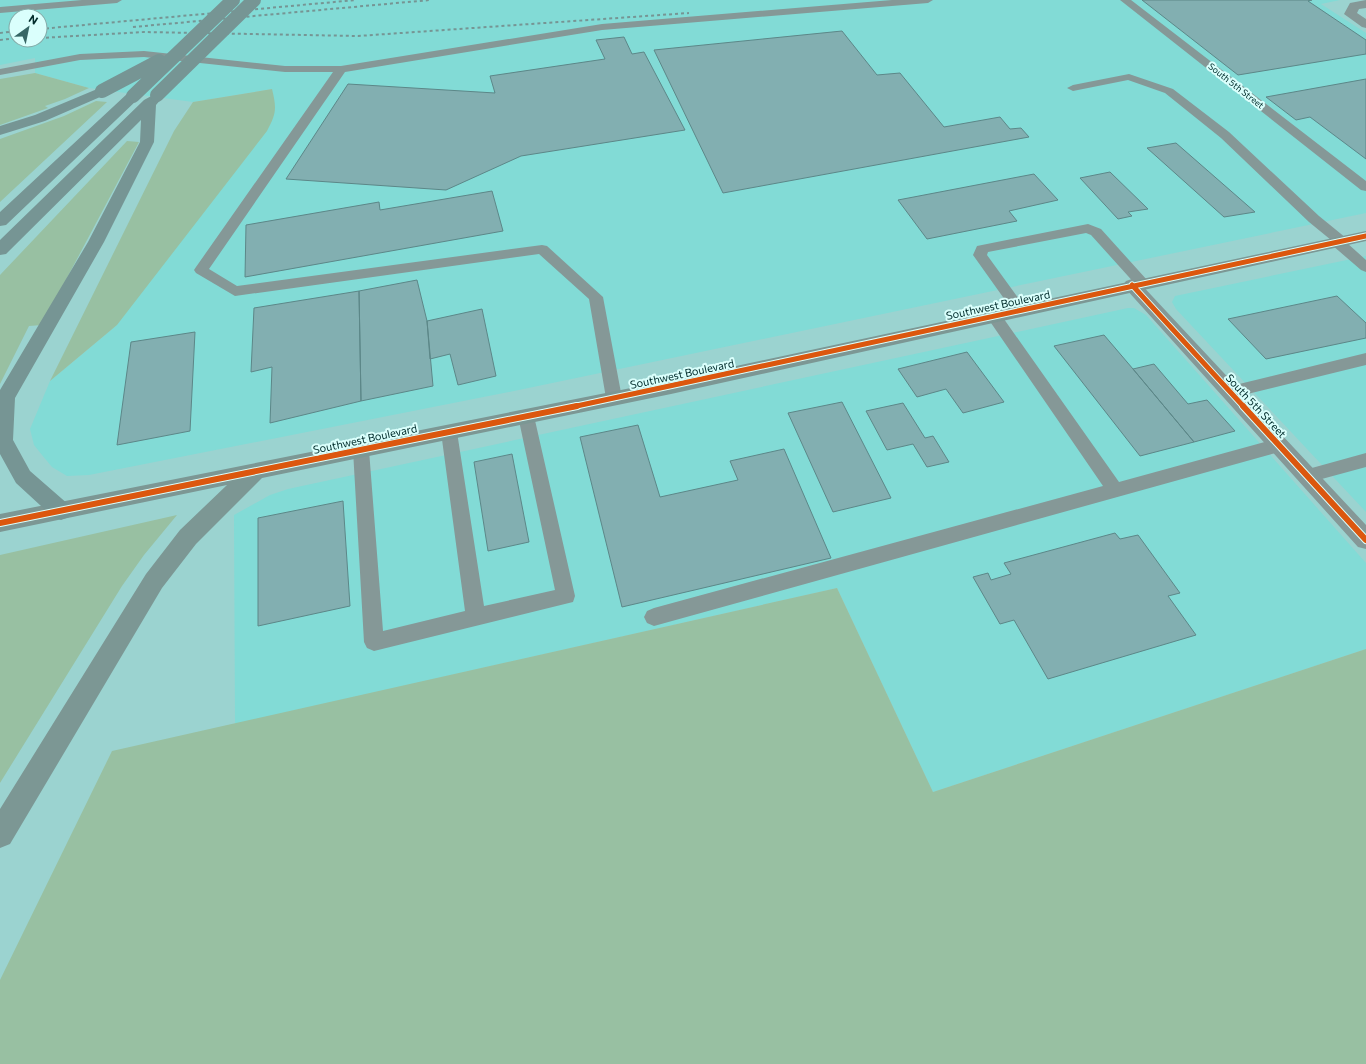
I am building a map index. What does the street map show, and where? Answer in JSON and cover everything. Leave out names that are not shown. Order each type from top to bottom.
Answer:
[{"type":"highway","points":[[0,250],[146,98],[181,49],[233,0]]},
{"type":"highway","points":[[0,221],[146,98],[254,0]]},
{"type":"highway","points":[[0,131],[40,118],[102,91],[181,49]]},
{"type":"highway","points":[[61,511],[23,477],[3,440],[5,398],[96,242],[147,142],[146,98]]},
{"type":"main road","name":"Southwest Boulevard","points":[[0,523],[614,398],[1137,284],[1366,236]]},
{"type":"main road","points":[[0,834],[154,582],[188,537],[255,472]]},
{"type":"street","points":[[1360,5],[1350,14],[1366,24]]},
{"type":"street","name":"South 5th Street","points":[[1137,284],[1231,392],[1366,540]]},
{"type":"lane","points":[[0,10],[117,0]]},
{"type":"lane","points":[[0,72],[80,57],[144,54],[285,69],[340,68],[602,27],[928,0]]},
{"type":"lane","name":"South 5th Street","points":[[1125,0],[1366,187]]},
{"type":"lane","points":[[340,68],[201,270],[236,291],[542,248],[596,297],[614,398]]},
{"type":"lane","points":[[1073,88],[1129,77],[1169,91],[1225,135],[1366,267]]},
{"type":"lane","points":[[1020,310],[980,254],[982,249],[1088,228],[1096,232],[1137,284]]},
{"type":"lane","points":[[994,316],[1115,490]]},
{"type":"lane","points":[[1231,392],[1366,359]]},
{"type":"lane","points":[[361,450],[374,642],[566,596],[526,416]]},
{"type":"lane","points":[[449,432],[476,617]]},
{"type":"lane","points":[[654,617],[1279,445]]},
{"type":"lane","points":[[1307,476],[1366,460]]},
{"type":"shaded area","points":[[0,0],[1340,0],[1321,4],[1366,33],[1366,213],[514,391],[89,475],[67,476],[52,467],[34,445],[30,429],[50,381],[117,325],[272,89],[193,102],[89,88],[35,73],[35,58],[0,65]]},
{"type":"shaded area","points":[[1366,256],[1366,512],[1176,309],[1172,302],[1175,296]]},
{"type":"shaded area","points":[[1128,308],[1134,308],[1146,315],[1366,563],[1366,649],[933,792],[837,588],[235,724],[234,515],[270,495],[288,489]]},
{"type":"green space","points":[[35,73],[89,88],[45,106],[48,108],[0,125],[0,79]]},
{"type":"green space","points":[[272,89],[275,102],[275,111],[267,131],[117,325],[50,381],[174,131],[193,102]]},
{"type":"green space","points":[[96,101],[107,102],[0,202],[0,139],[64,116]]},
{"type":"green space","points":[[127,141],[139,142],[42,325],[29,326],[0,384],[0,275]]},
{"type":"green space","points":[[177,515],[144,555],[122,586],[0,783],[0,555]]},
{"type":"green space","points":[[837,588],[933,792],[1366,649],[1366,1064],[0,1064],[0,980],[112,751]]},
{"type":"building","points":[[1142,0],[1312,0],[1308,1],[1366,40],[1366,54],[1238,75]]},
{"type":"building","points":[[842,31],[877,75],[900,73],[944,127],[1000,117],[1010,129],[1021,128],[1029,137],[723,193],[654,50]]},
{"type":"building","points":[[624,37],[632,54],[644,52],[685,130],[521,156],[446,190],[286,179],[348,84],[495,93],[490,76],[605,59],[596,40]]},
{"type":"building","points":[[1366,79],[1366,159],[1310,117],[1296,120],[1266,97]]},
{"type":"building","points":[[1176,143],[1255,212],[1224,217],[1147,148]]},
{"type":"building","points":[[1110,172],[1148,209],[1128,212],[1132,216],[1118,219],[1080,178]]},
{"type":"building","points":[[1034,174],[1058,200],[1009,211],[1017,221],[927,239],[898,200]]},
{"type":"building","points":[[492,191],[503,231],[245,277],[246,225],[379,202],[380,210]]},
{"type":"building","points":[[417,280],[427,321],[433,386],[361,401],[359,291]]},
{"type":"building","points":[[359,291],[361,401],[270,423],[272,367],[251,372],[254,308]]},
{"type":"building","points":[[1337,296],[1366,323],[1366,338],[1266,359],[1228,319]]},
{"type":"building","points":[[482,309],[496,376],[458,385],[450,354],[430,359],[427,321]]},
{"type":"building","points":[[195,332],[190,431],[117,445],[131,342]]},
{"type":"building","points":[[1104,335],[1194,442],[1140,456],[1054,346]]},
{"type":"building","points":[[967,352],[1004,402],[963,413],[946,389],[917,397],[898,369]]},
{"type":"building","points":[[1154,364],[1188,404],[1207,400],[1235,431],[1194,442],[1133,369]]},
{"type":"building","points":[[842,402],[891,498],[833,512],[788,413]]},
{"type":"building","points":[[903,403],[925,438],[933,436],[949,462],[927,467],[913,444],[887,450],[866,411]]},
{"type":"building","points":[[638,425],[660,497],[738,480],[730,461],[784,449],[831,558],[622,607],[580,437]]},
{"type":"building","points":[[512,454],[529,542],[488,551],[474,462]]},
{"type":"building","points":[[343,501],[350,606],[258,626],[258,518]]},
{"type":"building","points":[[1115,533],[1120,539],[1138,535],[1180,593],[1168,596],[1196,635],[1048,679],[1014,620],[1000,624],[973,577],[988,573],[991,580],[1011,574],[1004,563]]},
{"type":"railway","points":[[48,28],[356,0]]},
{"type":"railway","points":[[133,27],[430,0]]},
{"type":"railway","points":[[48,38],[144,32],[358,36],[689,13]]},
{"type":"railway","points":[[0,33],[8,32]]},
{"type":"railway","points":[[0,40],[8,39]]},
{"type":"cycle path","points":[[0,523],[671,387],[1366,236]]},
{"type":"cycle path","points":[[1132,285],[1366,540]]}]
